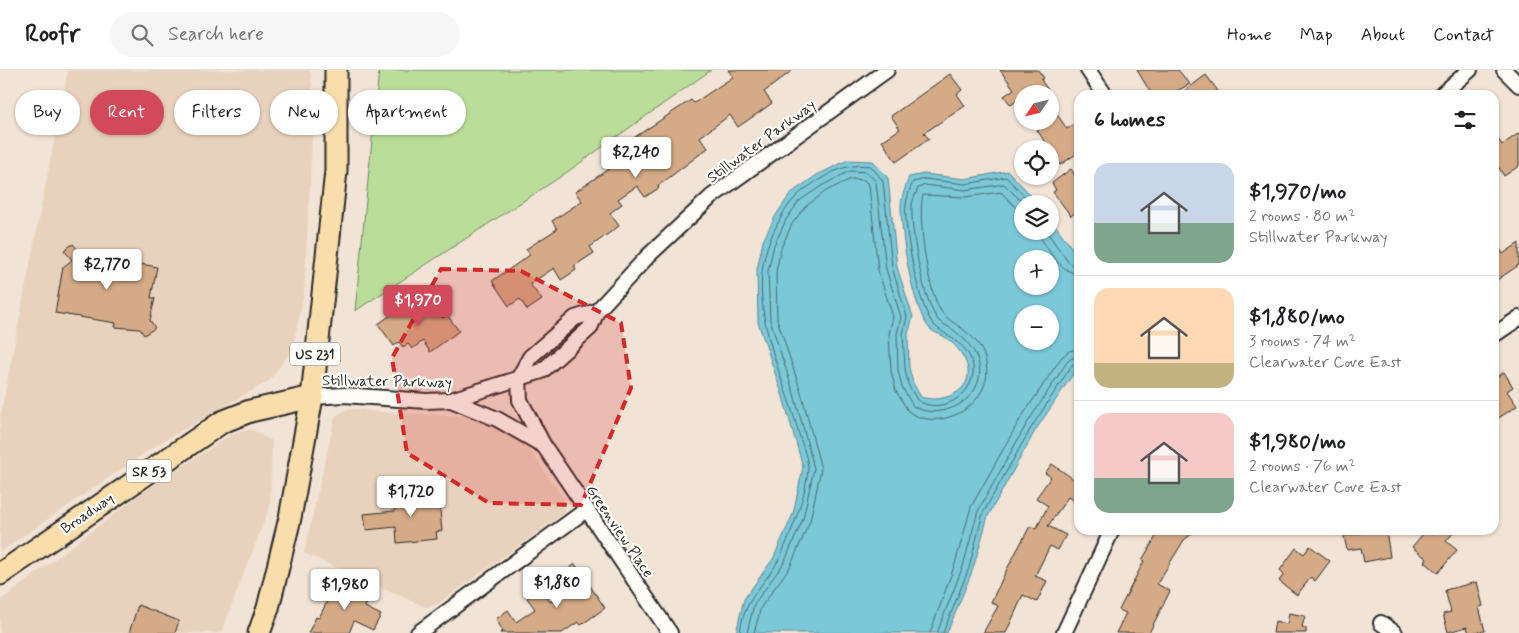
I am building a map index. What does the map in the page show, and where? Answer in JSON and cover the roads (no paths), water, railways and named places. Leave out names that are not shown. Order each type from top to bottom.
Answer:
[{"type":"main road","name":"US 231","points":[[259,633],[268,608],[290,518],[312,397],[336,171],[336,70]]},
{"type":"main road","name":"Broadway","points":[[0,574],[222,422],[250,411],[312,397]]},
{"type":"street","name":"Stillwater Parkway","points":[[312,397],[344,395],[426,401],[451,400],[519,377],[530,357],[575,318],[597,310],[648,256],[710,197],[887,70]]},
{"type":"street","points":[[1088,70],[1102,90]]},
{"type":"street","points":[[1447,90],[1470,70]]},
{"type":"street","points":[[1504,70],[1519,85]]},
{"type":"street","points":[[1499,332],[1519,318]]},
{"type":"street","name":"Greenview Place","points":[[519,377],[520,400],[544,446],[670,633]]},
{"type":"street","name":"Greenview Place","points":[[451,400],[497,419],[544,446]]},
{"type":"street","points":[[418,633],[586,510]]},
{"type":"street","points":[[1064,633],[1110,535]]},
{"type":"street","points":[[1381,623],[1395,633]]},
{"type":"water","points":[[848,160],[873,161],[888,178],[897,267],[913,317],[908,334],[909,368],[913,383],[921,397],[929,399],[938,399],[954,394],[966,382],[968,374],[967,365],[961,352],[943,336],[930,329],[918,305],[913,289],[905,252],[901,206],[909,177],[924,174],[965,179],[1008,171],[1014,177],[1014,185],[1021,185],[1031,195],[1014,195],[1014,240],[1059,240],[1059,230],[1074,251],[1074,372],[1035,431],[988,516],[973,569],[947,633],[736,633],[744,599],[773,559],[793,514],[803,467],[783,397],[758,322],[757,270],[763,241],[776,215],[791,193],[817,175]]}]
